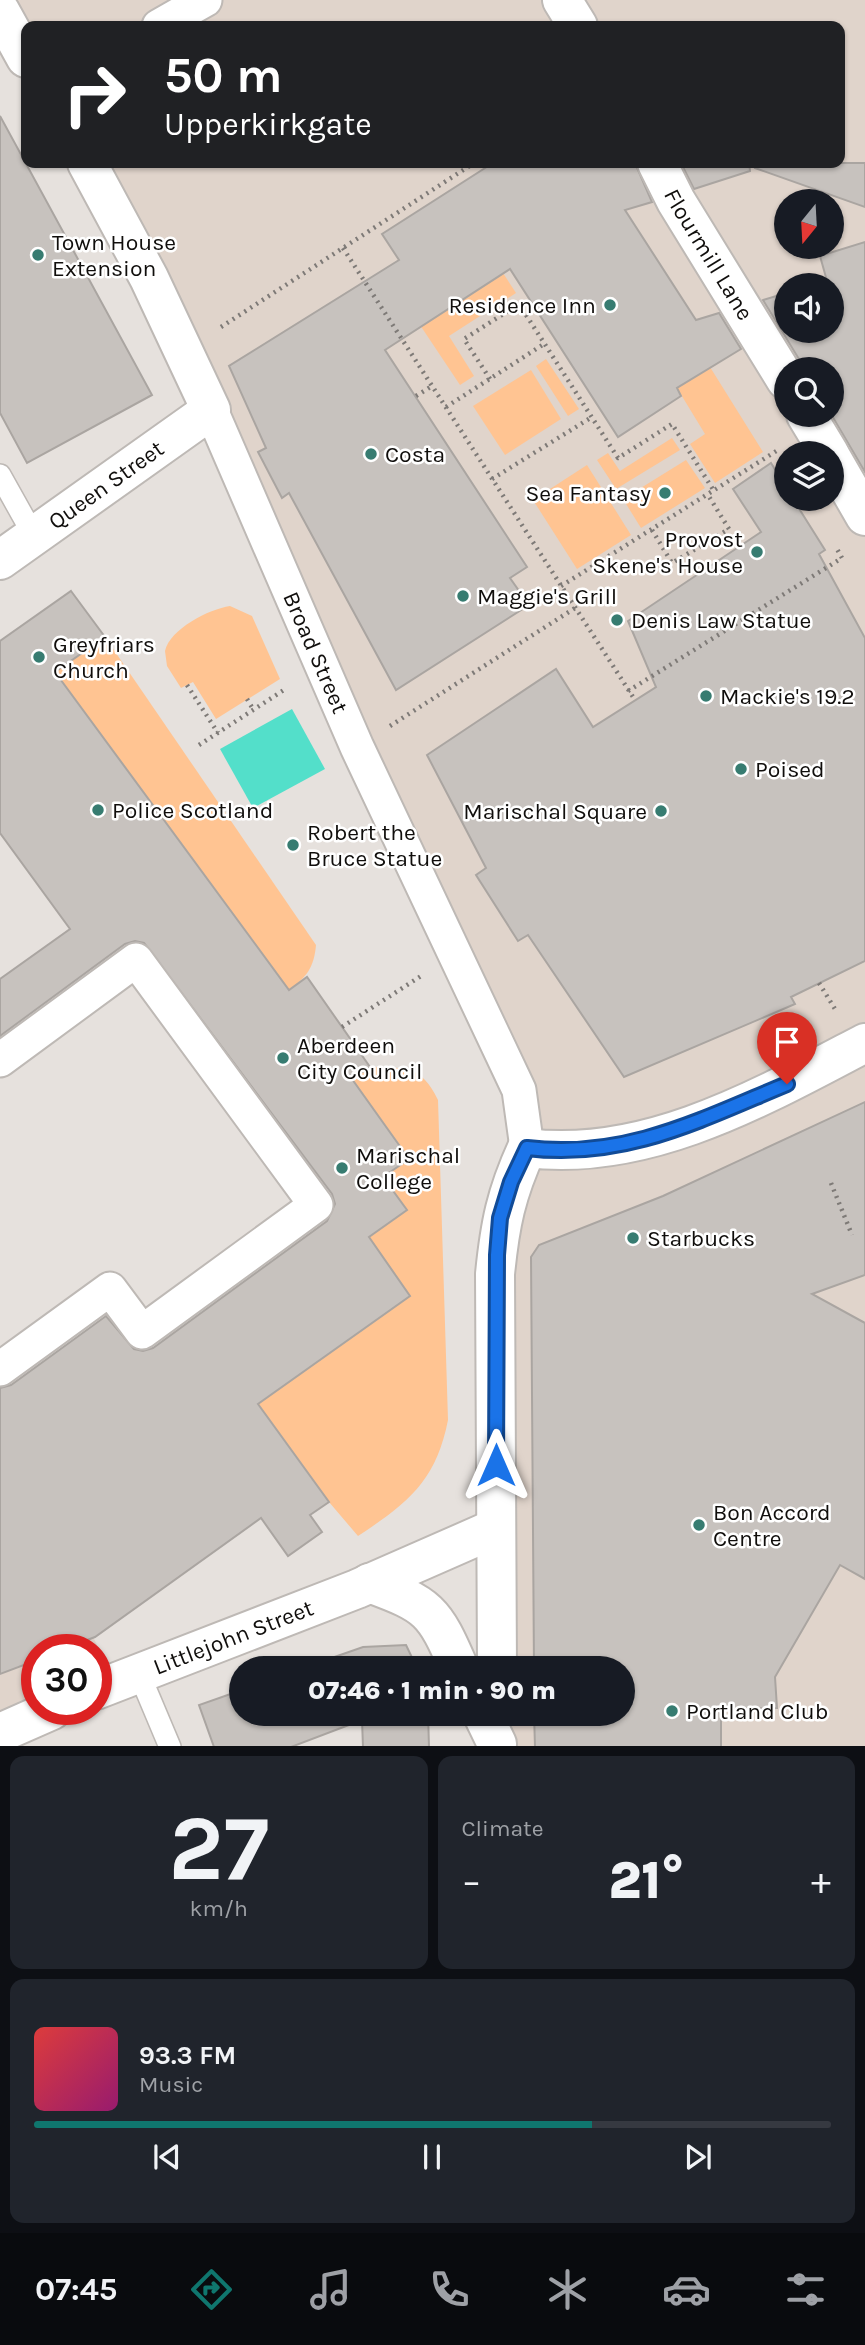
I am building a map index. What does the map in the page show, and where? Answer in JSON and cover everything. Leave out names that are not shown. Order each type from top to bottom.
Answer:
[{"type":"street","points":[[168,21],[205,0]]},
{"type":"street","points":[[562,0],[575,21]]},
{"type":"street","points":[[0,11],[21,49]]},
{"type":"street","name":"Broad Street","points":[[90,168],[185,351],[324,665],[357,747],[519,1090],[527,1148]]},
{"type":"street","name":"Flourmill Lane","points":[[660,168],[676,201],[774,360]]},
{"type":"street","name":"Queen Street","points":[[0,561],[211,410]]},
{"type":"street","points":[[844,479],[865,516]]},
{"type":"street","points":[[0,1060],[136,960],[316,1205],[142,1332],[110,1289],[0,1369]]},
{"type":"street","points":[[496,1656],[495,1274],[500,1218],[511,1182],[527,1148],[562,1152],[598,1150],[662,1135],[787,1084],[865,1043]]},
{"type":"street","name":"Littlejohn Street","points":[[112,1683],[369,1583],[496,1528]]},
{"type":"street","points":[[369,1583],[409,1598],[431,1612],[442,1627],[454,1656]]},
{"type":"street","points":[[0,1733],[21,1724]]},
{"type":"lane","points":[[0,475],[34,536]]},
{"type":"lane","points":[[138,1671],[170,1746]]},
{"type":"path","points":[[185,351],[466,168]]},
{"type":"path","points":[[343,248],[635,700]]},
{"type":"path","points":[[490,379],[464,339],[519,304],[618,458],[671,424],[714,491]]},
{"type":"path","points":[[446,407],[544,344]]},
{"type":"path","points":[[416,396],[432,386]]},
{"type":"path","points":[[492,479],[592,417]]},
{"type":"path","points":[[561,586],[767,457]]},
{"type":"path","points":[[652,530],[672,564],[729,529],[708,495]]},
{"type":"path","points":[[628,691],[842,558]]},
{"type":"path","points":[[357,747],[575,608]]},
{"type":"path","points":[[200,745],[324,665]]},
{"type":"path","points":[[187,685],[218,733]]},
{"type":"path","points":[[247,699],[253,709]]},
{"type":"path","points":[[342,1027],[454,953]]},
{"type":"path","points":[[831,1183],[852,1235]]},
{"type":"shaded area","points":[[0,0],[865,0],[865,1746],[497,1746],[497,1726],[635,1726],[635,1656],[497,1656],[495,1274],[527,1148],[89,168],[845,168],[845,21],[21,21]]},
{"type":"shaded area","points":[[384,271],[436,317],[503,273],[516,293],[449,336],[474,376],[460,385]]},
{"type":"shaded area","points":[[546,359],[579,409],[568,416],[536,366]]},
{"type":"shaded area","points":[[710,367],[763,452],[715,483],[690,444],[705,434],[677,388]]},
{"type":"shaded area","points":[[531,370],[561,419],[505,455],[473,406]]},
{"type":"shaded area","points":[[672,438],[680,450],[616,489],[597,460],[608,453],[620,471]]},
{"type":"shaded area","points":[[686,460],[705,488],[641,528],[623,499]]},
{"type":"shaded area","points":[[587,465],[631,535],[577,569],[533,500]]},
{"type":"shaded area","points":[[230,606],[252,616],[280,679],[216,719],[193,682],[181,688],[167,666],[165,651],[174,635],[192,621]]},
{"type":"shaded area","points":[[105,637],[316,945],[308,971],[301,981],[289,990],[55,672]]},
{"type":"shaded area","points":[[292,709],[325,769],[253,808],[220,749]]},
{"type":"shaded area","points":[[370,1067],[403,1069],[419,1074],[438,1100],[448,1420],[436,1459],[417,1488],[391,1513],[358,1536],[329,1502],[258,1404],[369,1237],[407,1210],[383,1177],[409,1158],[352,1079]]},
{"type":"shaded area","points":[[0,1507],[91,1634],[21,1634],[21,1720],[0,1733]]},
{"type":"building","name":"Town House Extension","points":[[0,116],[21,155],[21,168],[28,168],[152,395],[27,463],[0,413]]},
{"type":"building","points":[[845,163],[865,163],[865,207],[844,200],[844,189],[814,189],[755,168],[845,168]]},
{"type":"building","points":[[485,168],[637,168],[652,202],[625,210],[696,320],[719,313],[741,349],[677,388],[681,396],[618,437],[510,269],[385,350],[527,567],[510,578],[529,605],[396,690],[289,493],[282,498],[258,452],[266,448],[229,366],[399,260],[382,234]]},
{"type":"building","points":[[684,168],[750,168],[750,171],[694,189]]},
{"type":"building","points":[[865,242],[865,472],[839,427],[844,427],[844,357],[798,357],[789,343],[844,343],[844,273],[825,273],[821,259],[844,259],[844,249]]},
{"type":"building","points":[[774,297],[774,318],[763,300]]},
{"type":"building","name":"Marischal Square","points":[[771,463],[774,468],[774,511],[801,511],[825,550],[819,554],[865,638],[865,961],[791,997],[795,1004],[624,1077],[528,935],[518,941],[476,875],[486,868],[427,755],[556,669],[593,727],[656,687],[628,621],[761,532],[733,489]]},
{"type":"building","name":"Marischal College","points":[[71,591],[105,637],[55,672],[289,990],[307,977],[370,1067],[352,1079],[409,1159],[383,1177],[407,1210],[369,1237],[410,1296],[258,1404],[329,1502],[310,1515],[322,1532],[288,1556],[261,1518],[99,1634],[21,1634],[21,1666],[0,1674],[0,1388],[11,1385],[106,1316],[134,1349],[143,1351],[153,1348],[327,1221],[335,1204],[332,1194],[144,943],[135,941],[125,944],[0,1036],[0,979],[70,929],[0,833],[0,641]]},
{"type":"building","points":[[865,1102],[865,1275],[812,1294],[865,1323],[865,1579],[840,1565],[775,1677],[777,1708],[721,1709],[721,1746],[535,1746],[534,1726],[635,1726],[635,1656],[534,1656],[531,1257],[539,1245],[663,1196]]},
{"type":"building","points":[[406,1645],[411,1656],[337,1656],[363,1647]]},
{"type":"building","points":[[229,1695],[229,1726],[346,1726],[294,1746],[214,1746],[199,1705]]},
{"type":"building","points":[[362,1726],[428,1726],[429,1746],[363,1746]]},
{"type":"place","name":"Town House Extension","points":[[38,255]]},
{"type":"place","name":"Residence Inn","points":[[610,305]]},
{"type":"place","name":"Costa","points":[[371,454]]},
{"type":"place","name":"Sea Fantasy","points":[[665,493]]},
{"type":"place","name":"Provost Skene's House","points":[[757,552]]},
{"type":"place","name":"Maggie's Grill","points":[[463,596]]},
{"type":"place","name":"Denis Law Statue","points":[[617,620]]},
{"type":"place","name":"Greyfriars Church","points":[[39,657]]},
{"type":"place","name":"Mackie's 19.2","points":[[706,696]]},
{"type":"place","name":"Poised","points":[[741,769]]},
{"type":"place","name":"Police Scotland","points":[[98,810]]},
{"type":"place","name":"Marischal Square","points":[[661,811]]},
{"type":"place","name":"Robert the Bruce Statue","points":[[293,845]]},
{"type":"place","name":"Aberdeen City Council","points":[[283,1058]]},
{"type":"place","name":"Marischal College","points":[[342,1168]]},
{"type":"place","name":"Starbucks","points":[[633,1238]]},
{"type":"place","name":"Bon Accord Centre","points":[[699,1525]]},
{"type":"place","name":"Portland Club","points":[[672,1711]]},
{"type":"route","points":[[496,1465],[495,1274],[500,1218],[511,1182],[527,1148],[562,1152],[598,1150],[662,1135],[787,1084]]}]
